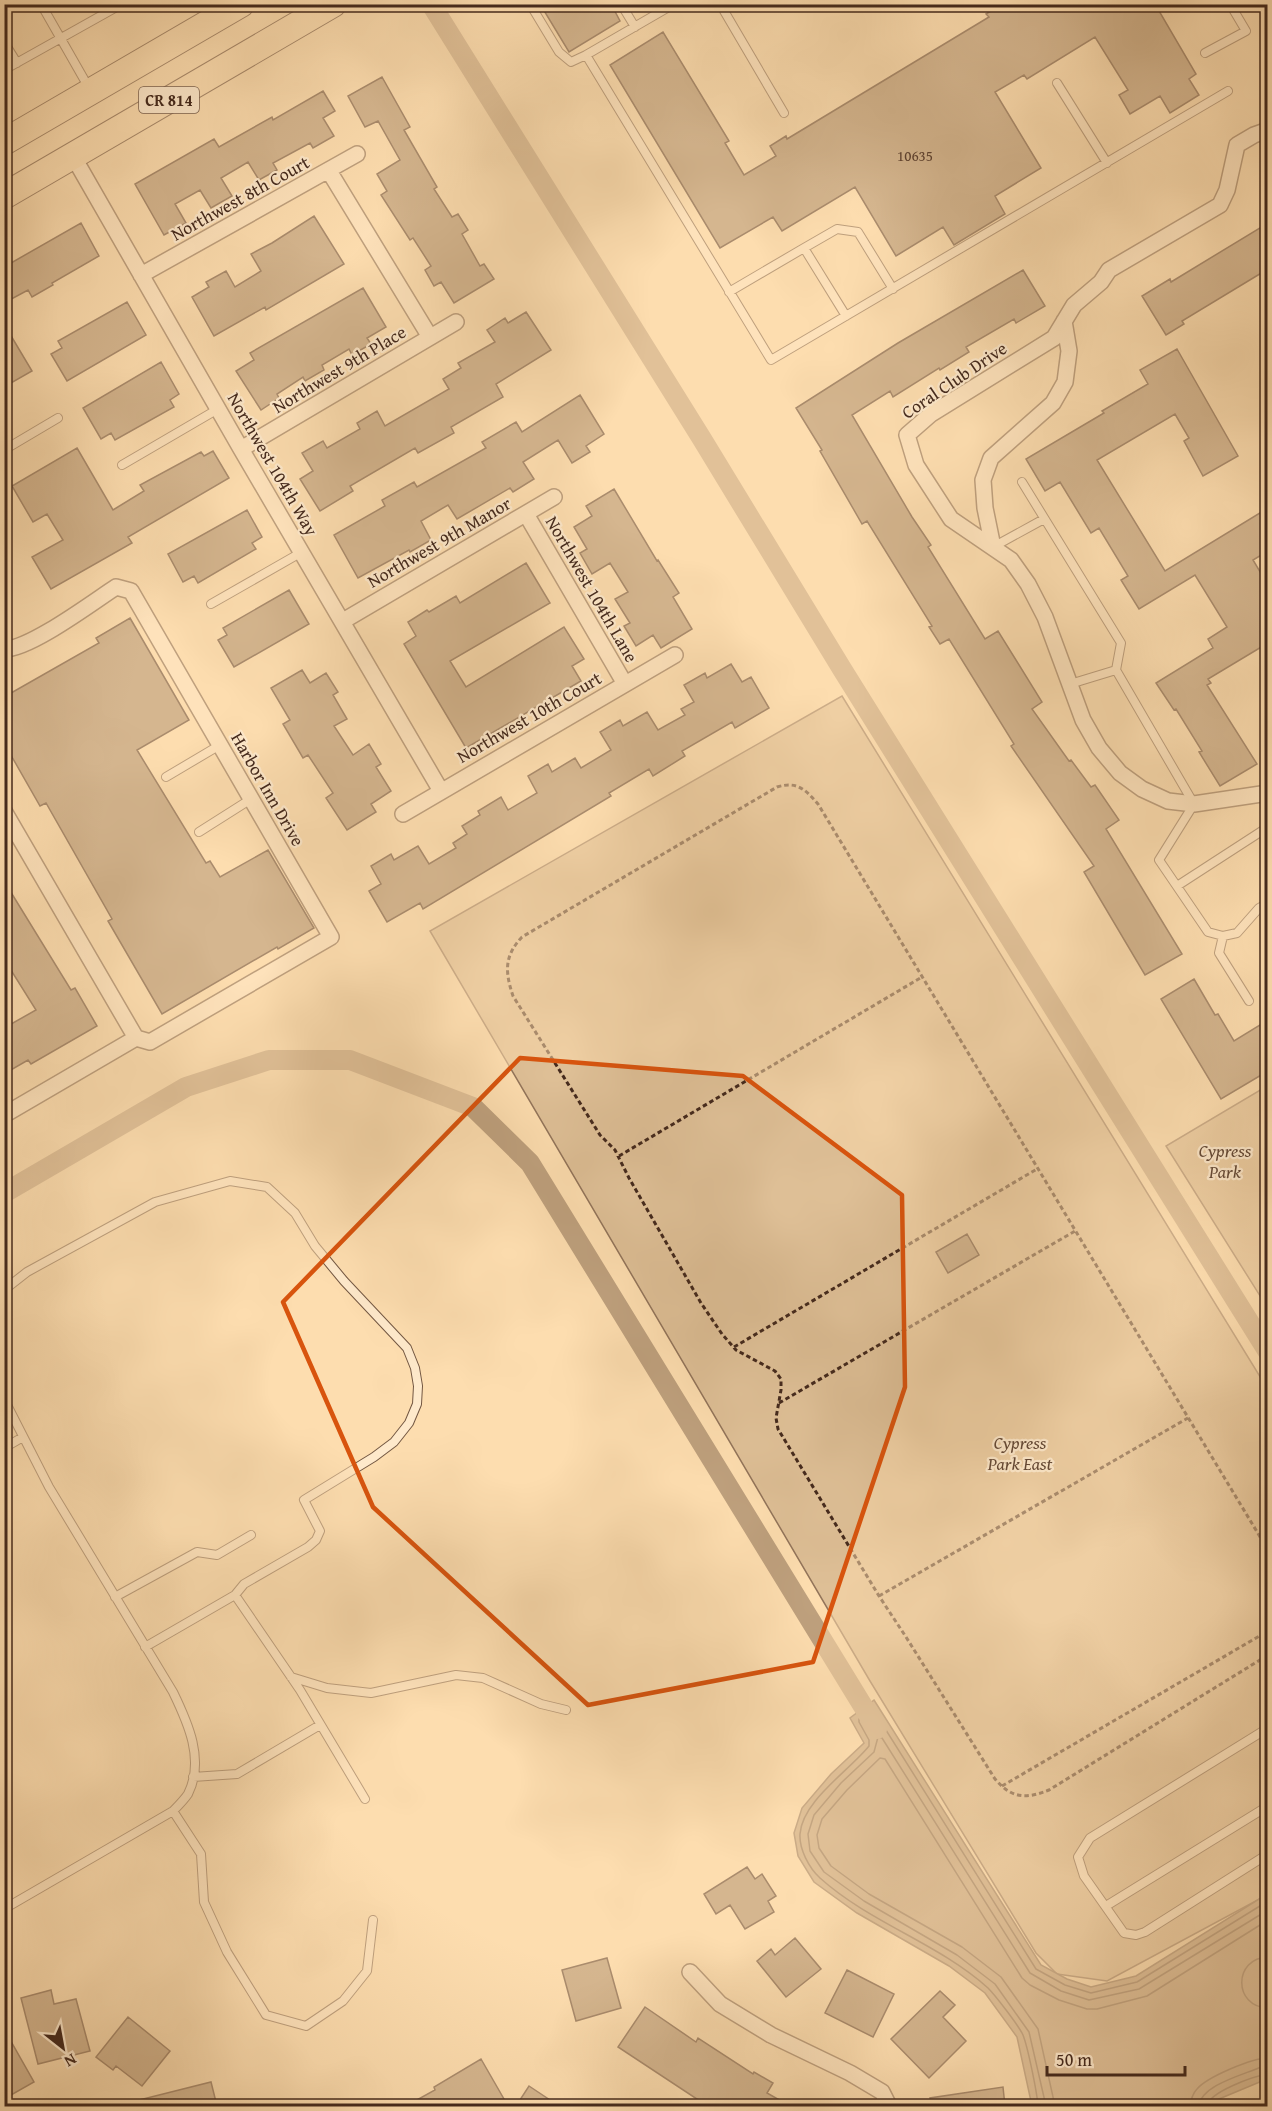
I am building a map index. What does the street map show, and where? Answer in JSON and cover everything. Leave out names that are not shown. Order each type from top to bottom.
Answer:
[{"type":"main road","name":"CR 814","points":[[4,142],[241,4]]},
{"type":"main road","name":"CR 814","points":[[4,196],[333,4]]},
{"type":"street","name":"Coral Club Drive","points":[[1268,130],[1237,145],[1227,190],[1220,205],[1109,270],[1101,282],[1074,305],[1053,338],[931,414],[907,435],[916,465],[951,519],[1011,560],[1028,584],[1045,617],[1083,720],[1099,748],[1120,773],[1142,789],[1168,801],[1194,804],[1268,793]]},
{"type":"street","name":"Northwest 8th Court","points":[[141,276],[357,154]]},
{"type":"street","name":"Northwest 104th Way","points":[[73,156],[441,791]]},
{"type":"street","points":[[329,171],[430,337]]},
{"type":"street","points":[[993,547],[983,480],[991,458],[1053,403],[1065,382],[1069,351],[1064,321]]},
{"type":"street","name":"Northwest 9th Place","points":[[241,449],[456,322]]},
{"type":"street","name":"Northwest 9th Manor","points":[[343,621],[554,497]]},
{"type":"street","name":"Northwest 104th Lane","points":[[526,514],[625,684]]},
{"type":"street","name":"Harbor Inn Drive","points":[[4,649],[13,649],[47,631],[116,587],[131,591],[331,936],[150,1042],[136,1038],[4,1115]]},
{"type":"street","name":"Northwest 10th Court","points":[[403,814],[675,655]]},
{"type":"street","points":[[4,811],[136,1038]]},
{"type":"street","points":[[690,1972],[720,2004],[771,2035],[850,2073],[882,2092],[889,2106]]},
{"type":"lane","points":[[41,4],[92,92]]},
{"type":"lane","points":[[4,70],[62,40],[122,4]]},
{"type":"lane","points":[[530,4],[559,52],[571,62],[586,56],[674,4]]},
{"type":"lane","points":[[621,4],[635,27]]},
{"type":"lane","points":[[720,4],[784,113]]},
{"type":"lane","points":[[1205,53],[1245,31],[1230,4]]},
{"type":"lane","points":[[4,42],[16,63]]},
{"type":"lane","points":[[586,56],[771,360],[1228,91]]},
{"type":"lane","points":[[1057,83],[1107,162]]},
{"type":"lane","points":[[729,292],[837,229],[858,232],[893,289]]},
{"type":"lane","points":[[804,248],[846,316]]},
{"type":"lane","points":[[122,465],[218,409]]},
{"type":"lane","points":[[4,450],[58,418]]},
{"type":"lane","points":[[1022,482],[1121,643],[1116,670],[1194,804],[1159,860],[1208,932],[1223,936],[1237,933],[1259,908],[1268,903]]},
{"type":"lane","points":[[993,547],[1044,519]]},
{"type":"lane","points":[[211,604],[302,552]]},
{"type":"lane","points":[[1070,684],[1116,670]]},
{"type":"lane","points":[[166,777],[220,745]]},
{"type":"lane","points":[[199,832],[251,799]]},
{"type":"lane","points":[[1177,886],[1268,827]]},
{"type":"lane","points":[[1223,936],[1220,953],[1249,1001]]},
{"type":"lane","points":[[4,1290],[36,1267],[155,1202],[230,1181],[267,1187],[295,1213],[315,1246],[344,1281],[407,1348],[415,1368],[418,1386],[417,1404],[409,1423],[394,1442],[304,1500],[320,1530],[316,1540],[308,1547],[244,1584],[235,1594],[145,1647]]},
{"type":"lane","points":[[4,1399],[49,1487],[186,1719],[195,1746],[194,1777],[187,1795],[173,1811],[4,1909]]},
{"type":"lane","points":[[4,1448],[23,1437]]},
{"type":"lane","points":[[116,1597],[197,1552],[217,1555],[251,1535]]},
{"type":"lane","points":[[235,1594],[291,1677],[365,1799]]},
{"type":"lane","points":[[291,1677],[327,1688],[371,1693],[456,1675],[483,1678],[541,1704],[566,1710]]},
{"type":"lane","points":[[194,1777],[237,1774],[320,1725]]},
{"type":"lane","points":[[1268,1728],[1090,1838],[1078,1857],[1084,1876],[1124,1933],[1136,1935],[1145,1932],[1268,1854]]},
{"type":"lane","points":[[1106,1906],[1268,1806]]},
{"type":"lane","points":[[173,1811],[201,1854],[204,1902],[227,1952],[266,2015],[306,2026],[343,2001],[367,1971],[373,1920]]},
{"type":"path","points":[[1268,1550],[818,804],[808,792],[788,784],[777,787],[522,937],[513,947],[508,958],[508,984],[513,996],[600,1135],[619,1156],[628,1178],[701,1303],[734,1347],[775,1371],[781,1378],[776,1419],[778,1429],[879,1596],[1001,1786],[1011,1794],[1022,1796],[1033,1796],[1049,1790],[1268,1655]]},
{"type":"path","points":[[619,1156],[922,977]]},
{"type":"path","points":[[734,1347],[1037,1169]]},
{"type":"path","points":[[779,1403],[1075,1231]]},
{"type":"path","points":[[879,1596],[1188,1419]]},
{"type":"path","points":[[1001,1786],[1268,1632]]},
{"type":"highlighted area","points":[[520,1058],[743,1076],[902,1195],[905,1387],[813,1662],[588,1705],[373,1507],[283,1302]]},
{"type":"green space","name":"Cypress Park East","points":[[842,696],[1267,1388],[1267,1895],[1107,1981],[1057,1974],[1036,1953],[870,1681],[430,931]]},
{"type":"green space","name":"Cypress Park","points":[[1267,1086],[1267,1307],[1166,1146]]},
{"type":"water","points":[[874,1700],[1041,1965],[1067,1979],[1091,1987],[1136,1976],[1267,1894],[1268,1972],[1264,1983],[1268,1990],[1267,2079],[1219,2099],[1210,2106],[1032,2106],[1017,2037],[985,1993],[949,1966],[857,1913],[814,1882],[798,1856],[794,1833],[802,1808],[831,1774],[864,1743],[850,1718]]},
{"type":"building","points":[[540,4],[611,4],[620,21],[569,52]]},
{"type":"building","points":[[1002,4],[1155,4],[1196,74],[1189,79],[1199,95],[1170,113],[1160,96],[1130,114],[1119,95],[1128,90],[1095,37],[1027,79],[1024,75],[995,92],[1041,168],[995,196],[1005,214],[954,245],[943,227],[896,256],[855,187],[782,231],[773,217],[720,248],[610,65],[663,32],[729,141],[725,143],[744,175],[776,156],[770,146],[786,136],[787,139],[989,17],[986,14]]},
{"type":"building","points":[[382,77],[410,127],[404,130],[437,187],[434,189],[452,217],[458,214],[468,230],[462,234],[480,266],[484,264],[494,279],[454,303],[441,282],[434,286],[425,270],[431,266],[413,238],[410,240],[381,195],[387,191],[377,174],[400,160],[378,121],[365,127],[348,96]]},
{"type":"building","points":[[323,91],[335,111],[323,118],[334,136],[313,148],[310,143],[273,163],[277,170],[259,180],[248,162],[221,178],[232,196],[211,208],[200,190],[175,204],[186,223],[164,235],[135,184],[214,139],[219,147],[272,117],[273,120]]},
{"type":"building","points":[[314,216],[344,264],[266,310],[265,307],[214,336],[192,297],[209,287],[206,282],[226,271],[235,287],[261,271],[251,254]]},
{"type":"building","points":[[81,223],[99,256],[32,297],[28,290],[4,303],[4,267]]},
{"type":"building","points":[[1268,223],[1268,269],[1182,321],[1184,324],[1166,335],[1142,296],[1170,279],[1171,282]]},
{"type":"building","points":[[1023,270],[1045,306],[1016,323],[1014,319],[966,347],[969,352],[893,397],[890,391],[852,415],[931,545],[928,547],[985,639],[998,631],[1042,702],[1032,709],[1069,761],[1071,760],[1091,787],[1095,785],[1119,820],[1106,829],[1182,954],[1145,975],[1084,872],[1094,866],[1011,746],[1014,744],[949,639],[940,644],[929,627],[932,626],[867,521],[862,524],[820,451],[822,450],[796,408],[898,343]]},
{"type":"building","points":[[363,288],[386,327],[367,338],[371,344],[352,355],[349,349],[322,365],[324,370],[305,381],[303,377],[277,394],[279,398],[261,410],[236,371],[254,360],[250,353]]},
{"type":"building","points":[[127,302],[146,335],[67,381],[51,354],[62,348],[58,341]]},
{"type":"building","points":[[526,312],[551,350],[496,384],[503,397],[451,427],[454,433],[418,453],[415,448],[350,486],[353,491],[320,511],[300,479],[313,471],[302,453],[323,441],[327,448],[360,429],[357,423],[377,411],[385,426],[449,389],[443,379],[461,368],[458,363],[495,342],[487,330],[505,318],[508,323]]},
{"type":"building","points":[[4,324],[32,371],[4,387]]},
{"type":"building","points":[[1177,349],[1238,456],[1203,476],[1184,441],[1189,438],[1175,414],[1097,460],[1165,571],[1268,508],[1268,551],[1253,560],[1268,585],[1268,643],[1208,679],[1211,683],[1207,685],[1257,764],[1220,786],[1176,709],[1174,710],[1156,683],[1213,648],[1208,639],[1227,627],[1195,575],[1139,609],[1121,580],[1128,576],[1099,528],[1091,533],[1060,482],[1045,491],[1026,459],[1148,384],[1140,370]]},
{"type":"building","points":[[161,362],[179,394],[170,400],[174,407],[115,440],[111,433],[101,439],[83,408]]},
{"type":"building","points":[[580,395],[604,434],[586,446],[590,452],[572,463],[558,440],[523,462],[534,479],[513,492],[510,488],[457,519],[448,505],[421,521],[431,540],[358,578],[334,535],[385,506],[382,500],[414,482],[417,487],[486,448],[482,442],[516,422],[522,432]]},
{"type":"building","points":[[77,448],[113,510],[144,491],[140,485],[201,452],[204,456],[213,451],[229,478],[128,537],[132,543],[51,589],[32,557],[63,540],[47,514],[33,522],[12,486]]},
{"type":"building","points":[[614,489],[679,593],[673,597],[692,629],[661,648],[653,635],[636,646],[624,626],[630,623],[615,599],[628,592],[610,563],[592,574],[580,553],[587,549],[574,527],[592,516],[586,506]]},
{"type":"building","points":[[247,510],[262,537],[252,543],[256,549],[198,583],[194,576],[183,582],[168,554]]},
{"type":"building","points":[[526,563],[550,603],[450,661],[466,687],[564,627],[584,659],[572,666],[581,681],[466,748],[404,644],[416,636],[408,622],[456,596],[460,603]]},
{"type":"building","points":[[289,590],[309,624],[234,667],[218,640],[227,635],[223,628]]},
{"type":"building","points":[[130,618],[189,720],[137,750],[206,863],[210,861],[220,877],[268,850],[314,928],[162,1014],[108,921],[112,919],[46,803],[40,806],[4,743],[4,697],[99,643],[96,638]]},
{"type":"building","points":[[731,664],[742,682],[751,677],[769,708],[735,728],[732,722],[682,751],[685,756],[653,776],[649,769],[609,793],[611,796],[423,909],[420,903],[387,922],[369,891],[381,884],[371,866],[391,854],[394,860],[418,846],[429,864],[456,848],[453,843],[467,834],[462,826],[480,815],[478,811],[501,797],[508,810],[537,793],[528,776],[548,764],[552,772],[575,758],[581,768],[611,750],[600,732],[620,720],[623,726],[647,712],[658,730],[685,715],[681,709],[694,702],[684,685],[705,673],[707,678]]},
{"type":"building","points":[[302,670],[310,683],[326,673],[338,692],[333,695],[347,719],[334,726],[353,755],[369,744],[381,764],[376,767],[391,791],[371,804],[376,812],[347,830],[326,798],[333,793],[308,755],[303,758],[283,724],[290,720],[271,688]]},
{"type":"building","points":[[4,881],[71,990],[75,988],[97,1026],[31,1064],[28,1060],[4,1074],[4,1028],[36,1010],[4,959]]},
{"type":"building","points":[[1194,979],[1215,1015],[1218,1014],[1234,1041],[1268,1020],[1268,1071],[1221,1099],[1161,999]]},
{"type":"building","points":[[967,1234],[979,1255],[948,1273],[936,1252]]},
{"type":"building","points":[[747,1867],[755,1879],[762,1874],[776,1896],[768,1901],[774,1912],[745,1929],[730,1905],[716,1914],[704,1894]]},
{"type":"building","points":[[795,1938],[821,1969],[786,1997],[757,1961],[771,1949],[775,1955]]},
{"type":"building","points":[[607,1958],[621,2008],[576,2021],[562,1970]]},
{"type":"building","points":[[847,1970],[894,1994],[873,2037],[825,2013]]},
{"type":"building","points":[[51,1990],[54,2004],[76,1999],[90,2051],[38,2064],[21,1998]]},
{"type":"building","points":[[940,1991],[955,2005],[943,2017],[966,2041],[929,2078],[891,2039]]},
{"type":"building","points":[[645,2007],[696,2042],[698,2038],[753,2074],[754,2072],[773,2083],[767,2093],[790,2106],[697,2106],[700,2101],[618,2047]]},
{"type":"building","points":[[128,2017],[170,2051],[142,2086],[116,2066],[113,2070],[96,2057]]},
{"type":"building","points":[[4,2029],[34,2082],[4,2099]]},
{"type":"building","points":[[481,2059],[508,2106],[406,2106],[435,2090],[434,2087]]},
{"type":"building","points":[[211,2082],[216,2102],[197,2106],[136,2106],[135,2101]]},
{"type":"building","points":[[529,2086],[559,2106],[516,2106]]},
{"type":"building","points":[[1003,2087],[1005,2106],[931,2106],[930,2098]]},
{"type":"waterway","points":[[431,4],[1268,1352]]},
{"type":"waterway","points":[[4,1193],[186,1087],[269,1060],[350,1060],[473,1107],[530,1163],[877,1729]]}]
